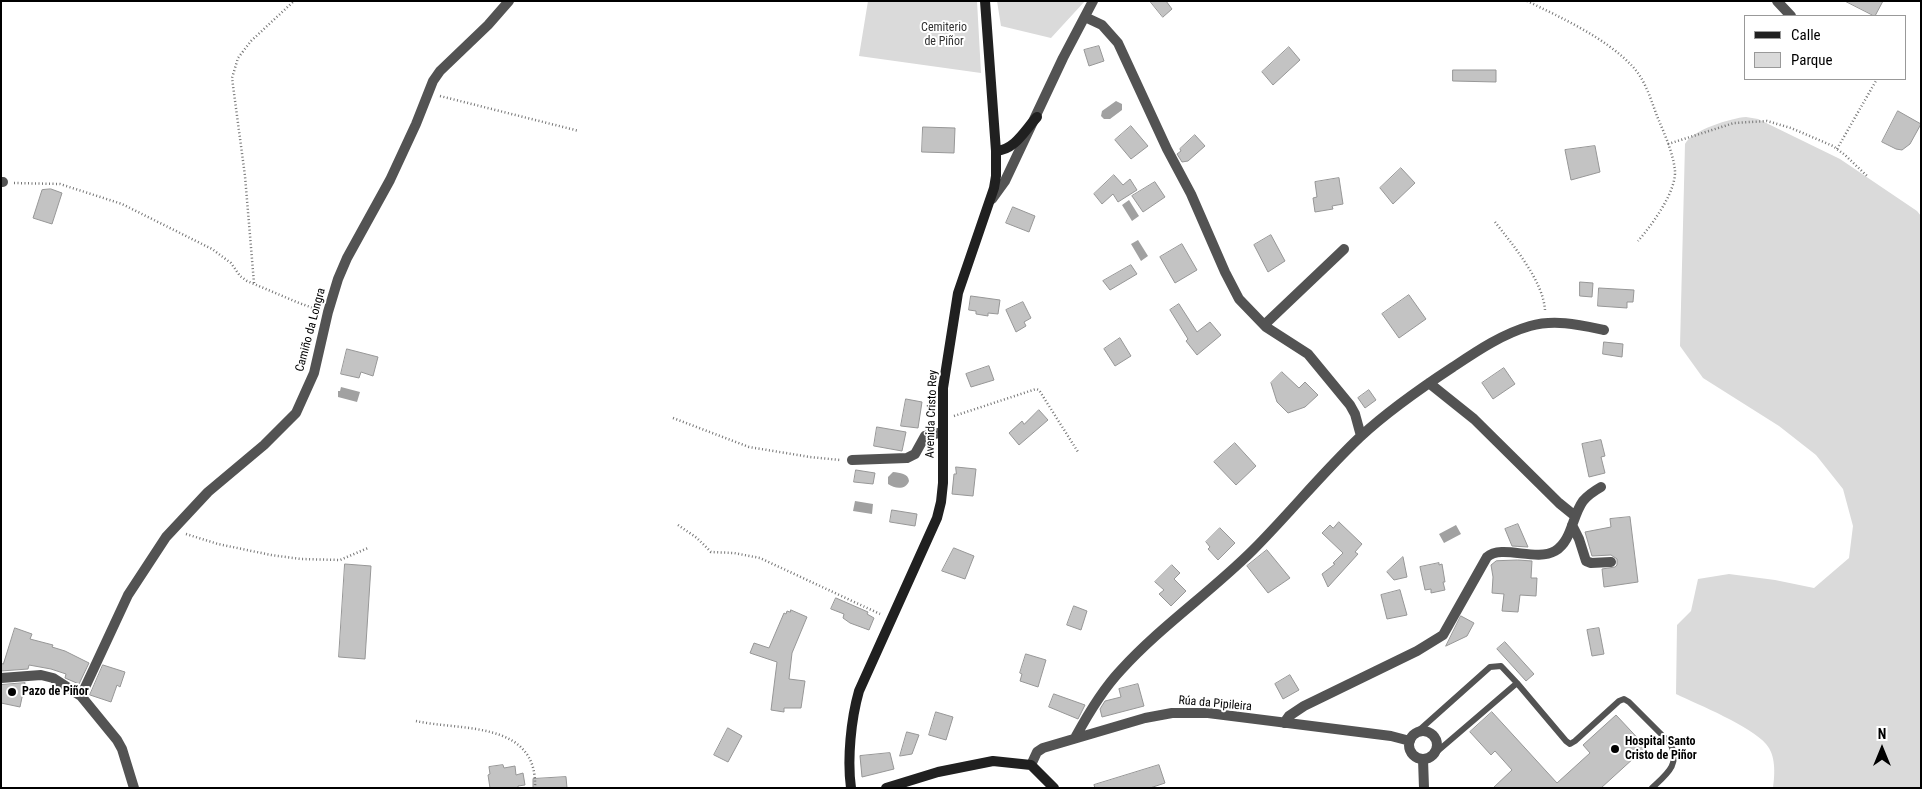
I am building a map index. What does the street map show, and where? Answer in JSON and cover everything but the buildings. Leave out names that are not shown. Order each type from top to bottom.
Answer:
[{"type":"street","name":"Camiño da Longra","points":[[81,696],[128,595],[173,528],[208,492],[264,445],[296,413],[314,373],[328,312],[338,279],[347,258],[390,180],[428,94],[440,71],[488,25],[508,1]]},
{"type":"street","name":"Avenida Cristo Rey","points":[[851,788],[850,767],[856,701],[864,676],[937,518],[941,502],[943,483],[944,376],[958,292],[991,200],[996,176],[996,152],[985,1]]},
{"type":"street","points":[[991,200],[1005,181],[1037,117],[1063,58],[1093,1]]},
{"type":"street","points":[[1777,1],[1790,15]]},
{"type":"street","points":[[1085,17],[1102,25],[1118,43],[1239,299],[1264,325],[1308,354],[1350,405],[1355,414],[1361,436]]},
{"type":"street","points":[[996,152],[1010,148],[1037,117]]},
{"type":"street","points":[[1264,325],[1344,249]]},
{"type":"street","points":[[1075,738],[1098,699],[1120,670],[1163,629],[1221,581],[1253,550],[1361,436],[1429,382],[1500,338],[1530,326],[1561,323],[1604,330]]},
{"type":"street","points":[[1429,382],[1470,415],[1559,503],[1573,521],[1584,560],[1591,563],[1611,562]]},
{"type":"street","points":[[852,460],[907,458],[915,454],[926,436],[943,432]]},
{"type":"street","points":[[1284,723],[1289,716],[1300,709],[1417,651],[1443,635],[1490,554],[1498,552],[1550,553],[1560,547],[1582,502],[1601,487]]},
{"type":"street","points":[[1,678],[41,674],[53,678],[81,696],[117,740],[122,749],[134,788]]},
{"type":"street","name":"Rúa da Pipileira","points":[[1031,765],[1038,752],[1043,748],[1145,718],[1172,713],[1208,713],[1391,736],[1413,737],[1425,731],[1436,739],[1437,747],[1433,755]]},
{"type":"street","points":[[1413,737],[1410,750],[1413,754],[1423,759],[1433,755]]},
{"type":"street","points":[[1423,759],[1424,788]]},
{"type":"street","points":[[886,788],[916,783],[966,766],[993,761],[1031,765],[1054,788]]},
{"type":"lane","points":[[1413,737],[1490,668],[1497,665],[1504,667],[1570,744],[1620,701],[1629,702],[1670,743],[1674,750],[1675,757],[1672,767],[1652,788]]},
{"type":"lane","points":[[1433,755],[1517,683]]},
{"type":"path","points":[[254,283],[245,176],[232,78],[238,58],[251,41],[294,1]]},
{"type":"path","points":[[1527,1],[1586,31],[1633,67],[1644,83],[1668,144],[1674,167],[1673,187],[1654,221],[1638,240]]},
{"type":"path","points":[[1837,149],[1876,80]]},
{"type":"path","points":[[428,94],[579,131]]},
{"type":"path","points":[[1668,144],[1734,123],[1760,121],[1780,124],[1837,149],[1867,176]]},
{"type":"path","points":[[2,182],[60,184],[122,204],[212,249],[231,263],[240,276],[298,303],[328,312]]},
{"type":"path","points":[[1495,222],[1511,243],[1540,290],[1544,300],[1546,323]]},
{"type":"path","points":[[943,416],[965,413],[1036,389],[1039,390],[1078,452]]},
{"type":"path","points":[[673,418],[749,447],[810,457],[852,460]]},
{"type":"path","points":[[678,526],[697,538],[710,552],[734,553],[760,558],[891,618]]},
{"type":"path","points":[[173,528],[205,541],[271,555],[302,559],[340,560],[368,548]]},
{"type":"path","points":[[416,721],[484,729],[512,742],[524,751],[533,765],[535,788]]},
{"type":"green space","name":"Cemiterio de Piñor","points":[[868,1],[977,1],[981,73],[859,56]]},
{"type":"green space","points":[[997,1],[1085,1],[1051,38],[1001,26]]},
{"type":"green space","points":[[1746,117],[1758,119],[1840,159],[1917,211],[1921,216],[1921,788],[1773,788],[1772,754],[1759,737],[1737,723],[1676,694],[1677,625],[1691,611],[1698,579],[1729,574],[1775,580],[1814,588],[1849,558],[1853,526],[1843,489],[1816,455],[1779,426],[1703,378],[1680,346],[1685,144],[1695,134],[1703,130],[1722,122]]},
{"type":"shaded area","points":[[1116,101],[1122,104],[1122,110],[1110,119],[1104,119],[1101,116],[1102,111]]},
{"type":"shaded area","points":[[1129,200],[1139,216],[1132,221],[1122,205]]},
{"type":"shaded area","points":[[1138,240],[1148,256],[1141,261],[1131,244]]},
{"type":"shaded area","points":[[341,387],[360,392],[357,402],[338,397],[338,391],[340,391]]},
{"type":"shaded area","points":[[893,472],[905,475],[909,481],[908,484],[900,488],[888,484],[888,477]]},
{"type":"shaded area","points":[[855,501],[873,504],[872,514],[853,511]]},
{"type":"shaded area","points":[[1456,525],[1461,534],[1444,543],[1439,534]]},
{"type":"place","name":"Pazo de Piñor","points":[[12,692]]},
{"type":"place","name":"Hospital Santo Cristo de Piñor","points":[[1615,749]]}]
